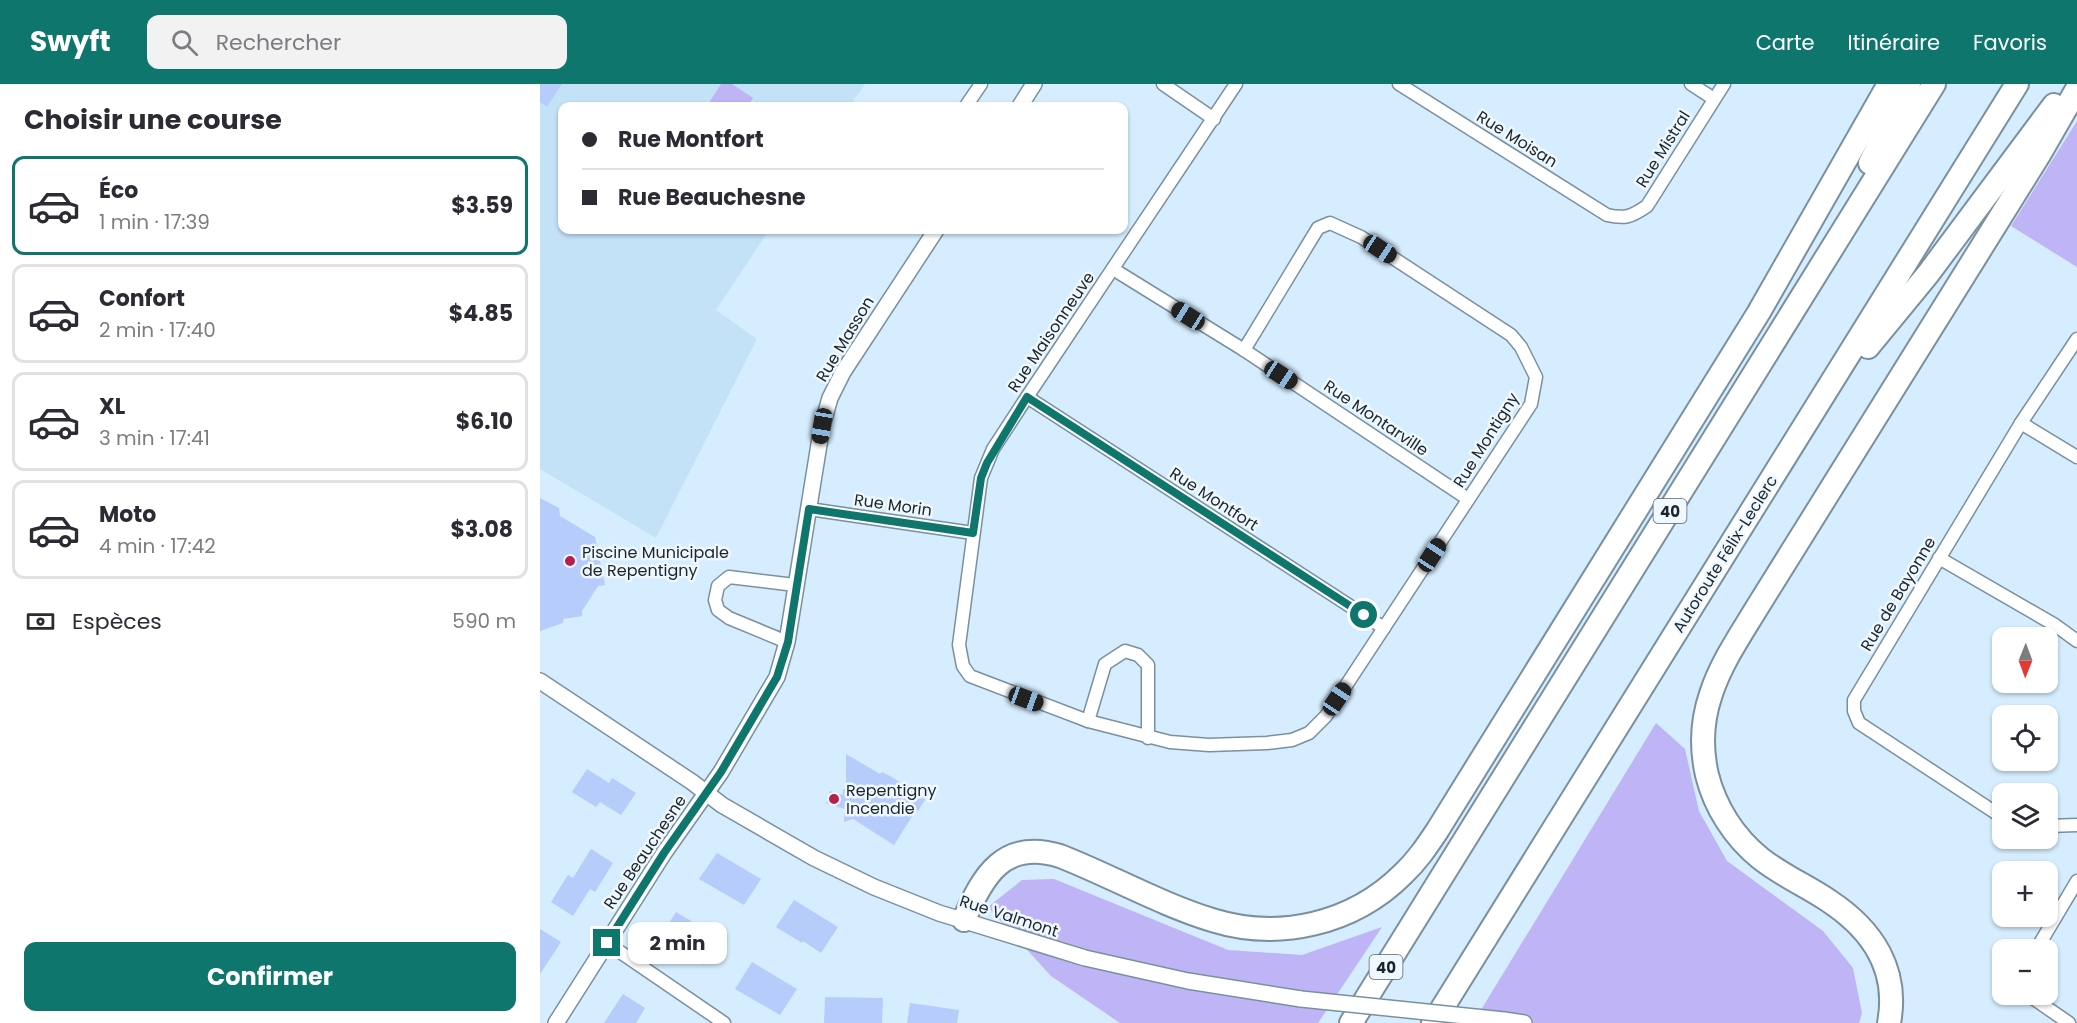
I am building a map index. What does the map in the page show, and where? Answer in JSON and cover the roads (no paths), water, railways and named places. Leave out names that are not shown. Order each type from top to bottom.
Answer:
[{"type":"highway","points":[[964,920],[974,895],[988,873],[1007,858],[1028,851],[1060,856],[1201,917],[1257,929],[1298,927],[1334,918],[1361,906],[1392,885],[1412,866],[1437,831],[1634,516],[1787,266],[1889,84]]},
{"type":"highway","points":[[1802,298],[1909,84]]},
{"type":"highway","name":"40","points":[[1351,1023],[1934,84]]},
{"type":"highway","name":"Autoroute Félix-Leclerc","points":[[1433,1023],[2018,84]]},
{"type":"highway","points":[[1815,410],[1928,274],[2070,84]]},
{"type":"highway","points":[[1889,1023],[1892,1001],[1890,982],[1880,954],[1869,937],[1857,922],[1839,908],[1761,858],[1740,838],[1720,808],[1709,781],[1704,759],[1704,722],[1714,684],[1758,606],[2039,155],[2077,89]]},
{"type":"street","points":[[969,102],[981,84]]},
{"type":"street","points":[[1023,102],[1034,84]]},
{"type":"street","points":[[1163,84],[1214,119]]},
{"type":"street","name":"Rue Maisonneuve","points":[[1236,84],[1027,397],[987,463],[981,478],[959,645],[963,666],[970,676],[986,684],[1088,721],[1148,738],[1209,745],[1267,744],[1292,740],[1309,733],[1326,716]]},
{"type":"street","name":"Rue Moisan","points":[[1399,84],[1415,88],[1606,215],[1620,218]]},
{"type":"street","points":[[1691,84],[1714,99]]},
{"type":"street","name":"Rue Mistral","points":[[1620,218],[1634,215],[1647,206],[1724,84]]},
{"type":"street","name":"Rue Montigny","points":[[1244,350],[1318,228],[1330,223],[1361,237],[1511,335],[1521,347],[1536,377],[1531,404],[1326,716]]},
{"type":"street","name":"Rue Masson","points":[[706,793],[721,772],[777,677],[788,642],[795,585],[822,426],[830,398],[849,363],[933,234]]},
{"type":"street","name":"Rue Montarville","points":[[1113,270],[1244,350],[1468,499]]},
{"type":"street","name":"Rue de Bayonne","points":[[1992,810],[1859,723],[1854,711],[1854,700],[2021,423],[2077,339]]},
{"type":"street","name":"Rue Montfort","points":[[1027,397],[1384,628]]},
{"type":"street","points":[[2021,423],[2077,457]]},
{"type":"street","name":"Rue Morin","points":[[809,509],[973,533]]},
{"type":"street","points":[[1939,558],[2055,625],[2077,641]]},
{"type":"street","points":[[788,642],[729,618],[717,610],[715,600],[718,586],[729,577],[795,585]]},
{"type":"street","points":[[1088,721],[1106,664],[1125,651],[1138,655],[1148,665],[1148,738]]},
{"type":"street","name":"Rue Valmont","points":[[540,681],[692,782],[725,807],[844,874],[912,903],[1037,944],[1124,968],[1215,986],[1301,999],[1524,1023]]},
{"type":"street","name":"Rue Beauchesne","points":[[556,1023],[664,853],[706,793]]},
{"type":"street","points":[[2058,826],[2077,825]]},
{"type":"street","points":[[2043,939],[2077,881]]},
{"type":"street","points":[[607,943],[724,1023]]},
{"type":"street","points":[[2043,1005],[2068,1023]]},
{"type":"place","name":"Piscine Municipale de Repentigny","points":[[570,561]]},
{"type":"place","name":"Repentigny Incendie","points":[[834,799]]}]
